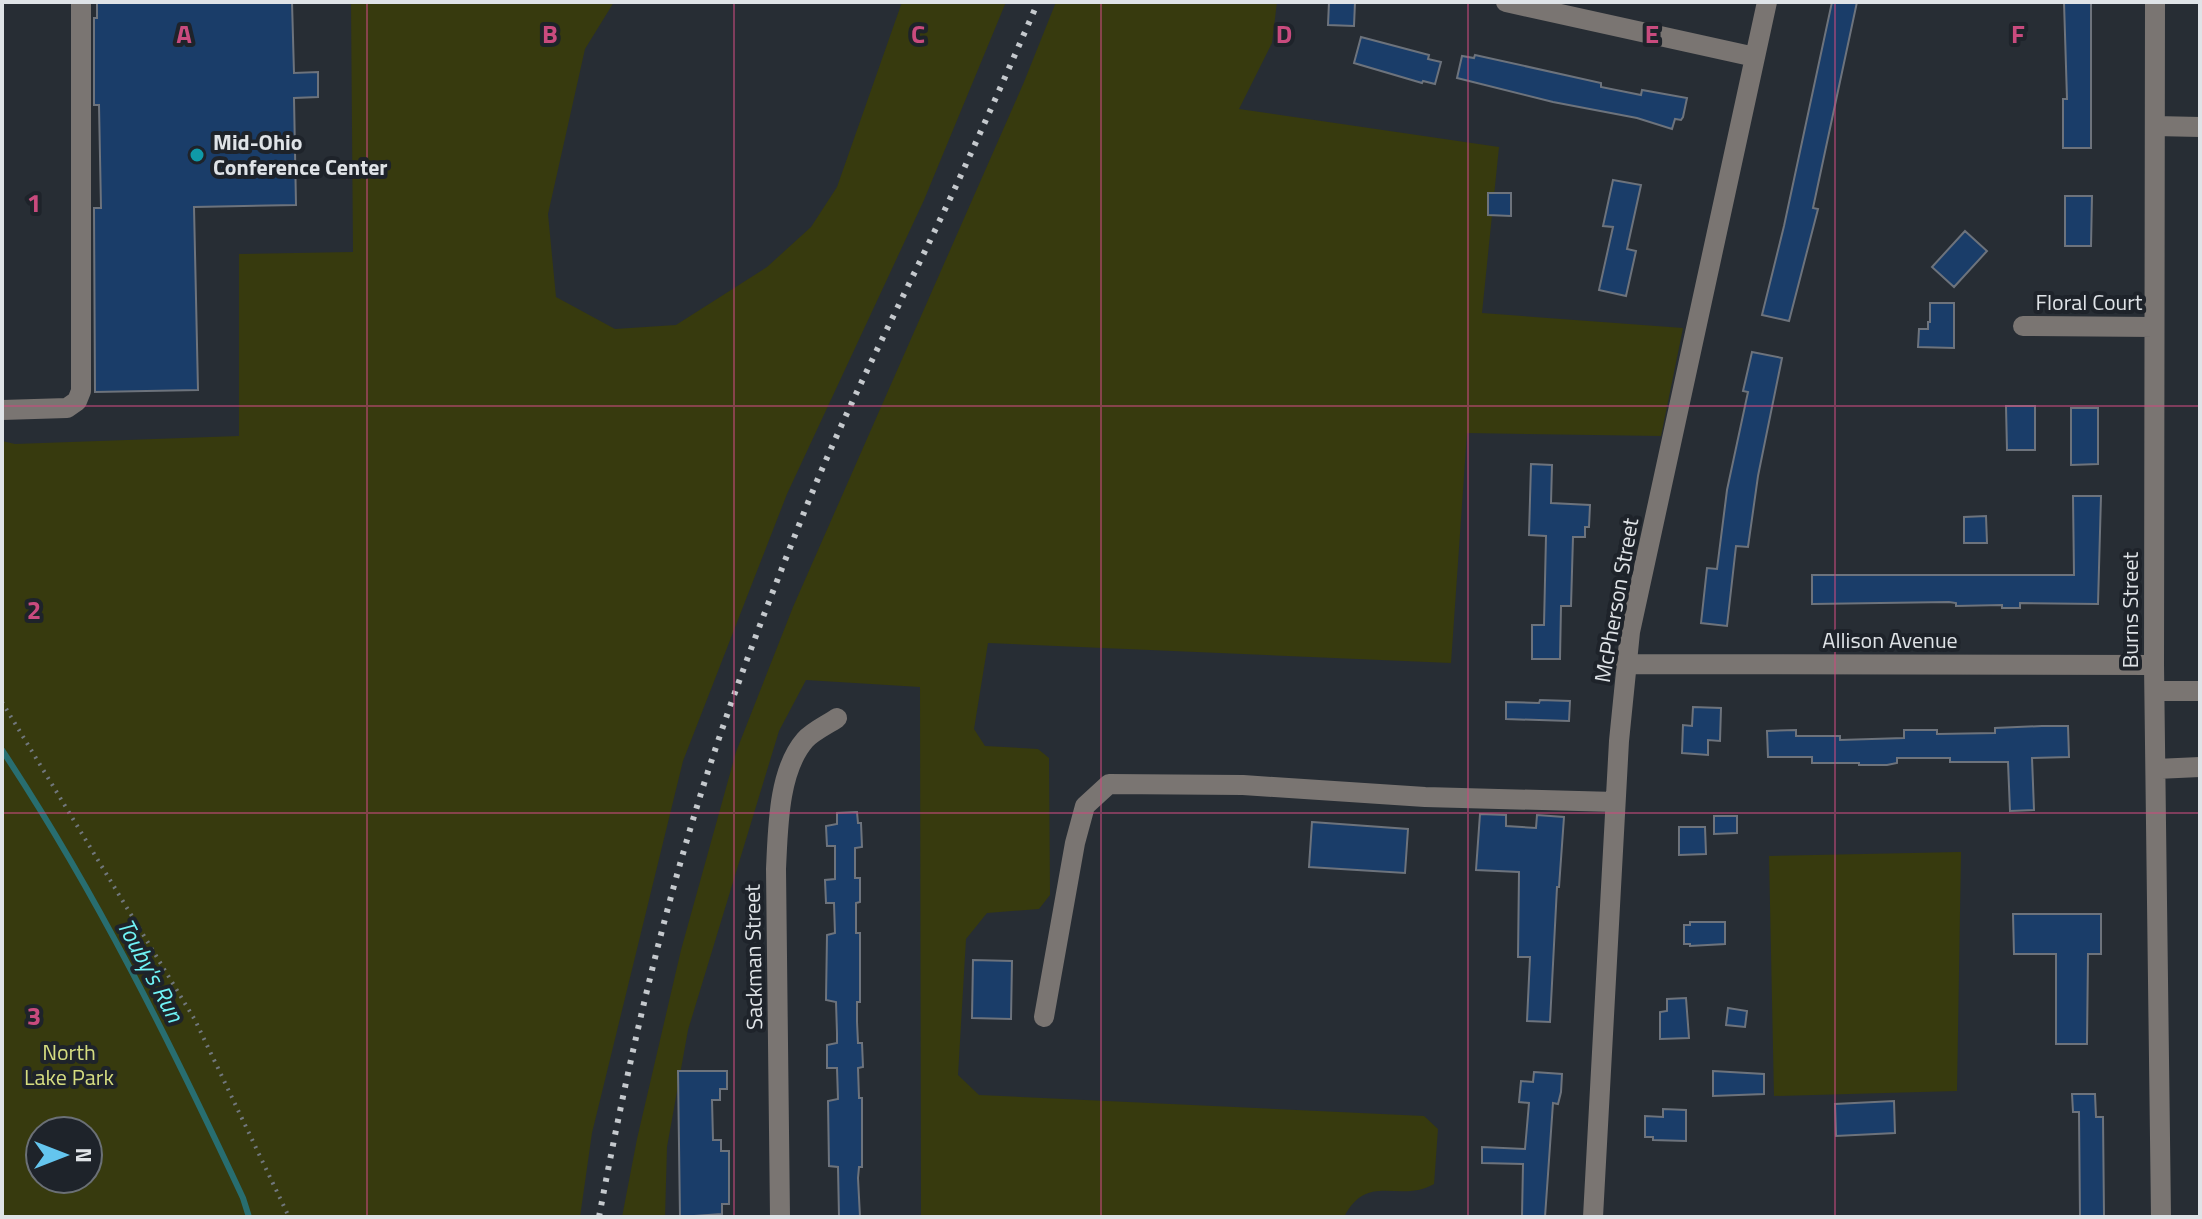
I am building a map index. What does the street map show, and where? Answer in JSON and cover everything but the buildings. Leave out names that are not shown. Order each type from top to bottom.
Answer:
[{"type":"street","points":[[2,410],[67,408],[77,401],[81,391],[81,2]]},
{"type":"street","points":[[1506,2],[1755,57]]},
{"type":"street","name":"McPherson Street","points":[[1593,1217],[1615,802],[1626,664],[1637,600],[1767,2]]},
{"type":"street","name":"Burns Street","points":[[2155,2],[2154,665],[2161,1217]]},
{"type":"street","points":[[2155,126],[2200,127]]},
{"type":"street","name":"Floral Court","points":[[2023,326],[2154,327]]},
{"type":"street","name":"Allison Avenue","points":[[1626,664],[2154,665]]},
{"type":"street","points":[[2155,691],[2200,691]]},
{"type":"street","name":"Sackman Street","points":[[780,1217],[778,818],[785,782],[799,748],[808,736],[837,718]]},
{"type":"street","points":[[2156,769],[2200,767]]},
{"type":"street","points":[[1044,1017],[1075,843],[1085,806],[1109,784],[1243,785],[1425,797],[1615,802]]},
{"type":"path","points":[[2,702],[195,1020],[289,1217]]},
{"type":"green space","name":"North Lake Park","points":[[351,2],[614,2],[585,49],[548,214],[556,297],[615,329],[676,325],[767,267],[811,227],[837,187],[902,2],[1006,2],[924,200],[787,494],[683,761],[592,1133],[580,1217],[2,1217],[2,441],[15,444],[239,436],[239,254],[353,252]]},
{"type":"green space","points":[[1056,2],[1277,2],[1272,43],[1239,109],[1499,147],[1482,313],[1683,328],[1661,436],[1467,433],[1451,663],[988,643],[974,729],[985,746],[1038,749],[1049,758],[1050,895],[1039,909],[987,913],[966,939],[958,1075],[979,1095],[1424,1116],[1438,1129],[1434,1184],[1409,1191],[1363,1195],[1344,1217],[921,1217],[920,687],[806,680],[779,731],[688,1030],[667,1147],[665,1217],[622,1217],[681,950],[736,752],[793,607],[1024,82]]},
{"type":"green space","points":[[1961,852],[1957,1091],[1774,1096],[1769,856]]},
{"type":"waterway","name":"Touby's Run","points":[[2,750],[69,858],[131,970],[216,1140],[249,1217]]},
{"type":"railway","points":[[599,1217],[620,1109],[658,947],[703,787],[739,681],[824,465],[956,186],[1038,2]]},
{"type":"place","name":"Mid-Ohio Conference Center","points":[[197,155]]}]
